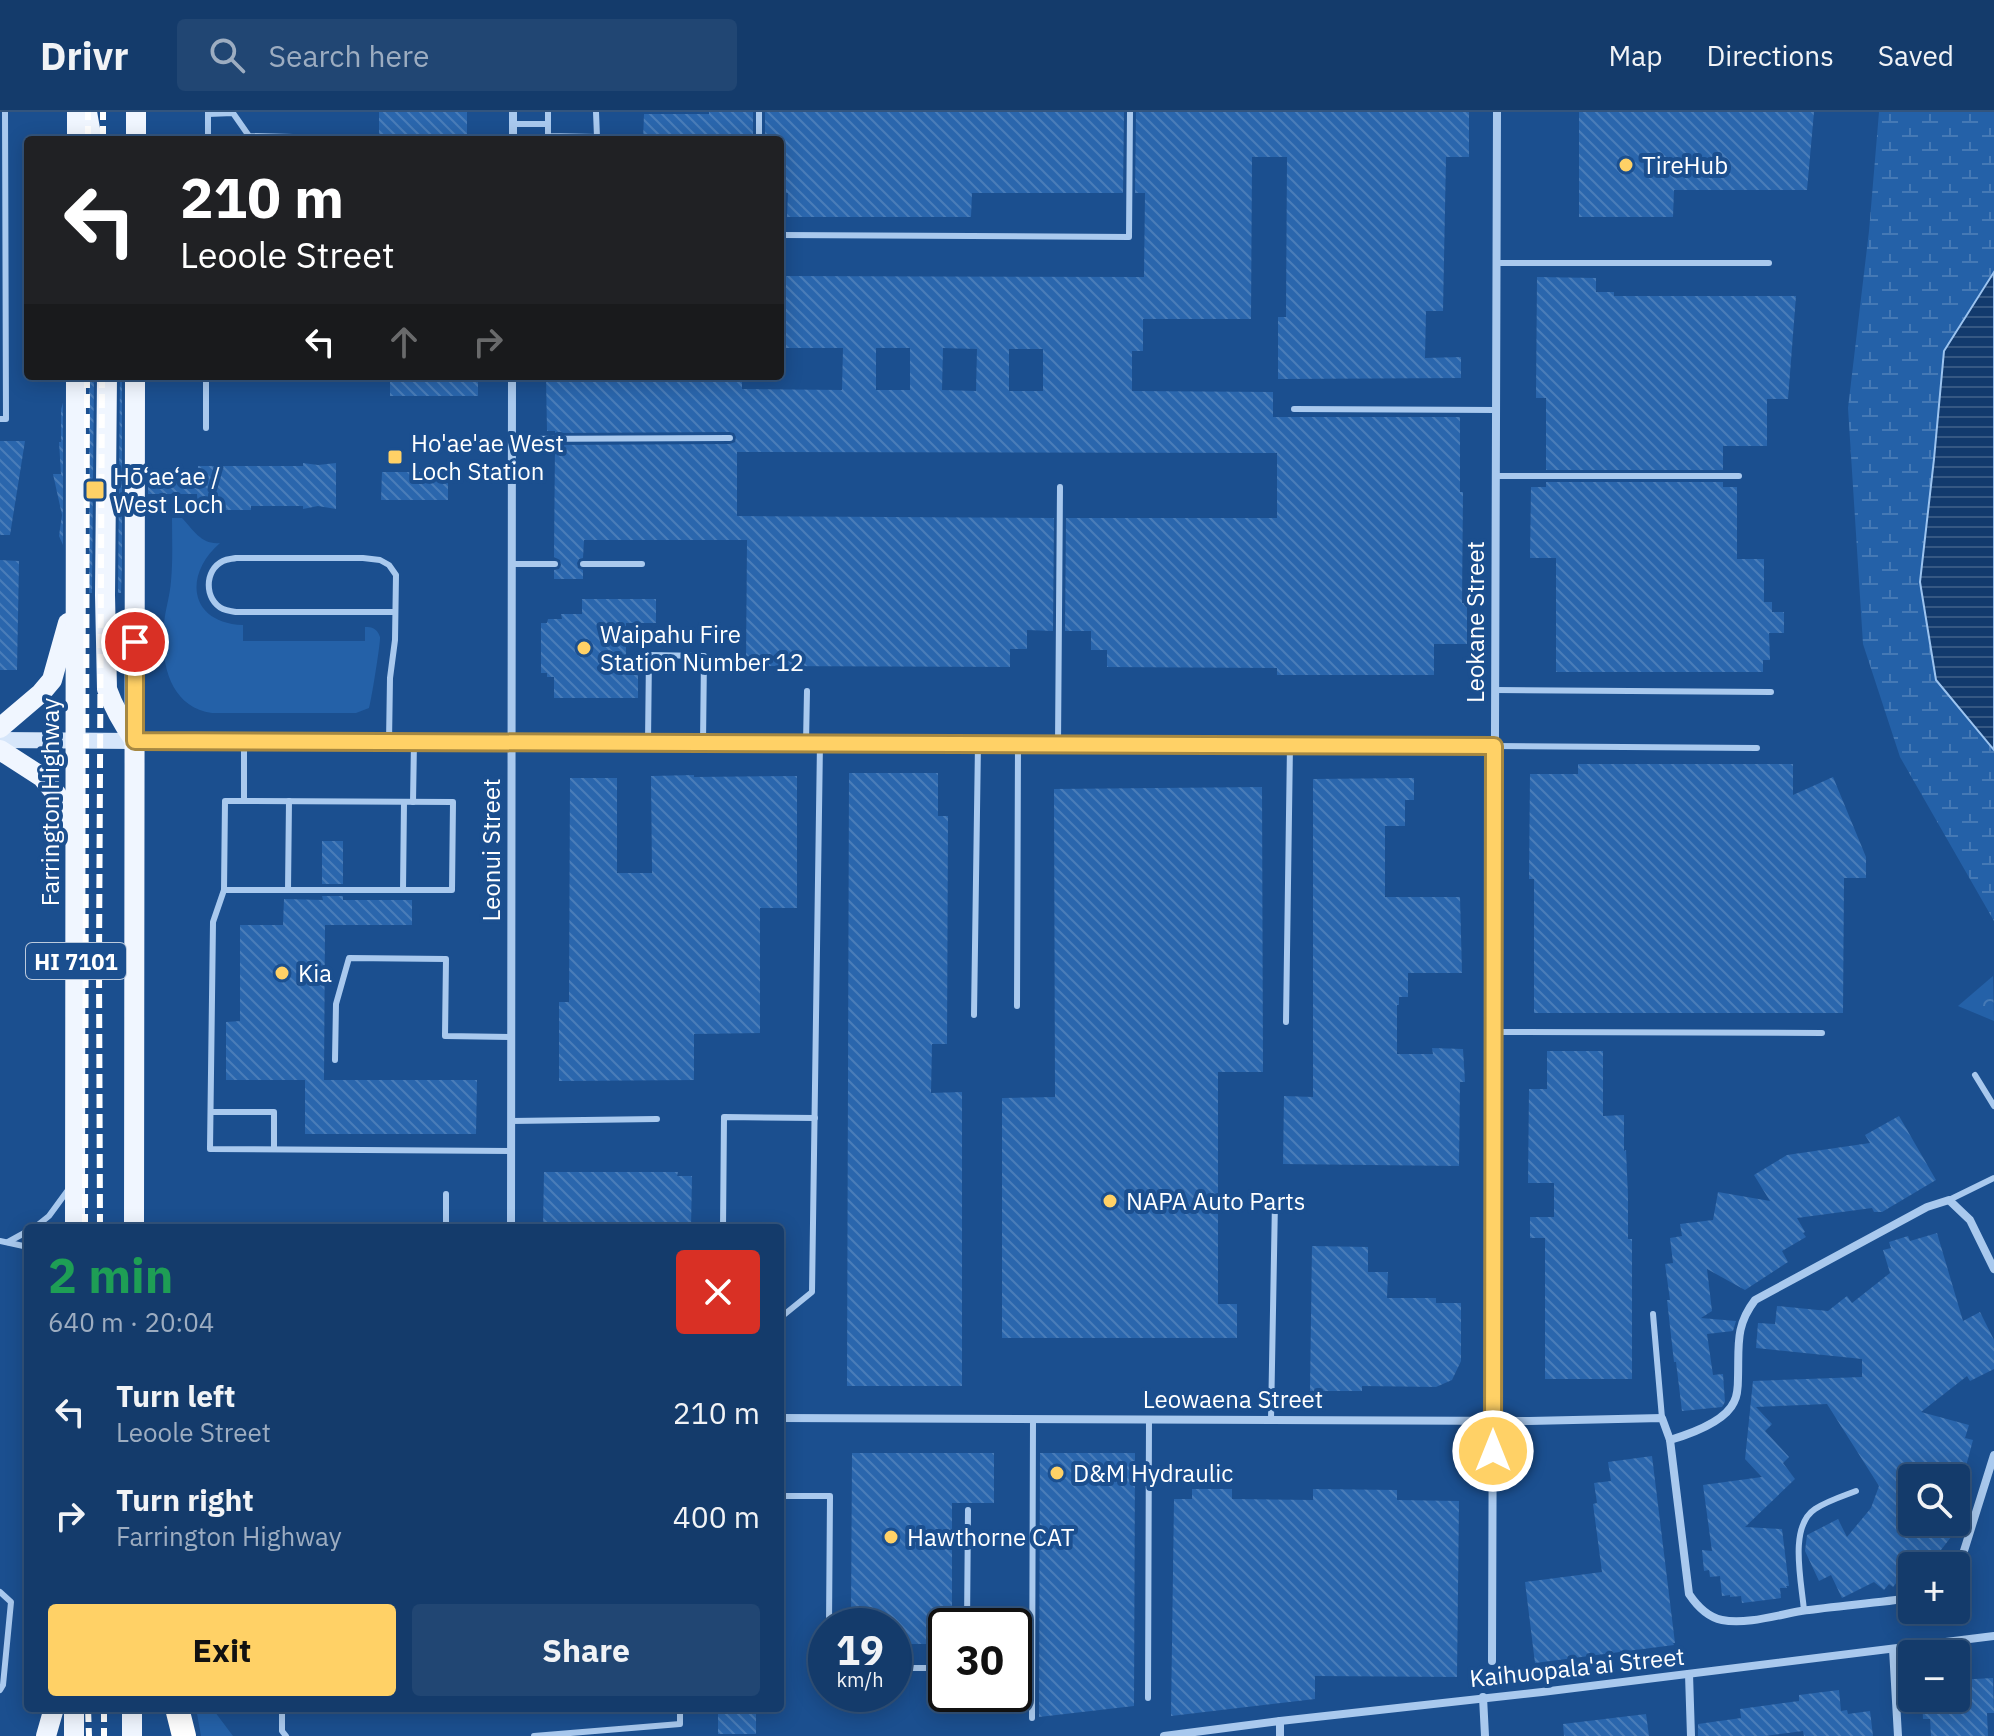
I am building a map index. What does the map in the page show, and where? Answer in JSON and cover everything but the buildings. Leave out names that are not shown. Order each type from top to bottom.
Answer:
[{"type":"highway","points":[[178,1712],[184,1736]]},
{"type":"main road","points":[[77,112],[77,136]]},
{"type":"main road","points":[[87,112],[91,136]]},
{"type":"main road","points":[[136,112],[136,136]]},
{"type":"main road","name":"Farrington Highway","points":[[75,1224],[76,380]]},
{"type":"main road","points":[[107,380],[107,689],[123,724],[135,741]]},
{"type":"main road","name":"HI 7101","points":[[134,1224],[135,380]]},
{"type":"main road","points":[[0,728],[52,680],[76,596]]},
{"type":"main road","points":[[0,750],[42,777],[57,795],[76,840]]},
{"type":"main road","points":[[46,1736],[53,1712]]},
{"type":"main road","points":[[74,1712],[74,1736]]},
{"type":"main road","points":[[132,1712],[132,1736]]},
{"type":"street","points":[[513,112],[513,136]]},
{"type":"street","name":"Leokane Street","points":[[1492,1661],[1497,112]]},
{"type":"street","name":"Leonui Street","points":[[511,1224],[512,380]]},
{"type":"street","points":[[0,740],[1494,746]]},
{"type":"street","points":[[1670,1440],[1693,1433],[1724,1414],[1734,1403],[1738,1387],[1741,1322],[1755,1300],[1927,1207],[1949,1200],[1970,1220],[1994,1269]]},
{"type":"street","name":"Leowaena Street","points":[[784,1418],[1662,1418]]},
{"type":"street","points":[[1662,1418],[1670,1440],[1689,1594],[1698,1607],[1720,1620],[1737,1621],[1898,1600]]},
{"type":"street","points":[[1964,1552],[1994,1455]]},
{"type":"street","name":"Kaihuopala'ai Street","points":[[1164,1736],[1994,1636]]},
{"type":"street","points":[[1893,1649],[1898,1736]]},
{"type":"street","points":[[1689,1674],[1691,1736]]},
{"type":"street","points":[[1483,1697],[1485,1736]]},
{"type":"street","points":[[1280,1721],[1280,1736]]},
{"type":"lane","points":[[0,419],[6,419],[5,112]]},
{"type":"lane","points":[[548,112],[548,136]]},
{"type":"lane","points":[[596,112],[597,136]]},
{"type":"lane","points":[[759,112],[759,136]]},
{"type":"lane","points":[[784,235],[1129,237],[1130,112]]},
{"type":"lane","points":[[208,136],[208,113],[233,113],[249,136]]},
{"type":"lane","points":[[513,124],[548,124]]},
{"type":"lane","points":[[1497,263],[1769,263]]},
{"type":"lane","points":[[206,380],[206,428]]},
{"type":"lane","points":[[1294,409],[1496,410]]},
{"type":"lane","points":[[512,439],[730,438]]},
{"type":"lane","points":[[1496,476],[1739,476]]},
{"type":"lane","points":[[1058,744],[1060,487]]},
{"type":"lane","points":[[389,742],[390,678],[395,640],[396,575],[389,565],[380,560],[363,558],[236,558],[215,567],[208,583],[214,602],[222,609],[236,612],[395,612]]},
{"type":"lane","points":[[511,564],[555,564]]},
{"type":"lane","points":[[583,564],[642,564]]},
{"type":"lane","points":[[648,742],[649,655],[704,656],[703,743]]},
{"type":"lane","points":[[1495,690],[1771,692]]},
{"type":"lane","points":[[806,743],[807,691]]},
{"type":"lane","points":[[244,741],[244,801]]},
{"type":"lane","points":[[413,802],[414,742]]},
{"type":"lane","points":[[784,1315],[812,1292],[820,743]]},
{"type":"lane","points":[[974,1015],[978,744]]},
{"type":"lane","points":[[1017,1006],[1018,744]]},
{"type":"lane","points":[[1286,1022],[1290,745]]},
{"type":"lane","points":[[1494,746],[1757,748]]},
{"type":"lane","points":[[224,890],[452,890],[453,802],[225,801],[224,890],[213,922],[210,1149],[511,1151]]},
{"type":"lane","points":[[288,890],[289,801]]},
{"type":"lane","points":[[403,890],[404,802]]},
{"type":"lane","points":[[335,1060],[336,1004],[349,958],[446,959],[445,1036],[511,1037]]},
{"type":"lane","points":[[1494,1032],[1822,1033]]},
{"type":"lane","points":[[1975,1075],[1994,1106]]},
{"type":"lane","points":[[211,1112],[274,1112],[274,1149]]},
{"type":"lane","points":[[723,1224],[724,1117],[815,1118]]},
{"type":"lane","points":[[511,1121],[657,1119]]},
{"type":"lane","points":[[1949,1200],[1994,1178]]},
{"type":"lane","points":[[39,1224],[49,1216],[75,1181]]},
{"type":"lane","points":[[446,1194],[446,1224]]},
{"type":"lane","points":[[1271,1420],[1275,1201]]},
{"type":"lane","points":[[4,1242],[24,1233]]},
{"type":"lane","points":[[4,1242],[24,1246]]},
{"type":"lane","points":[[1653,1314],[1662,1418]]},
{"type":"lane","points":[[1032,1718],[1033,1419]]},
{"type":"lane","points":[[1148,1698],[1149,1419]]},
{"type":"lane","points":[[1804,1611],[1798,1543],[1801,1529],[1815,1509],[1856,1491]]},
{"type":"lane","points":[[784,1496],[830,1496],[829,1608]]},
{"type":"lane","points":[[967,1608],[968,1510]]},
{"type":"lane","points":[[0,1592],[11,1602],[0,1690]]},
{"type":"lane","points":[[282,1712],[282,1731],[286,1736]]},
{"type":"lane","points":[[534,1736],[680,1724],[680,1712]]},
{"type":"green space","points":[[1879,112],[1994,112],[1994,921],[1900,757],[1863,644],[1848,408],[1869,231]]},
{"type":"green space","points":[[172,518],[182,518],[208,542],[220,543],[200,569],[197,595],[202,607],[211,616],[243,625],[243,641],[365,641],[365,627],[376,630],[380,641],[369,708],[356,713],[212,713],[186,702],[170,680],[164,653],[164,624],[172,573]]},
{"type":"green space","points":[[1993,976],[1994,1021],[1958,1006]]},
{"type":"green space","points":[[197,1712],[215,1712],[233,1736],[201,1736]]},
{"type":"shaded area","points":[[1994,272],[1994,750],[1936,680],[1920,582],[1944,351]]},
{"type":"railway","points":[[88,112],[88,136]]},
{"type":"railway","points":[[103,112],[103,136]]},
{"type":"railway","points":[[85,1224],[87,380]]},
{"type":"railway","points":[[100,1224],[102,380]]},
{"type":"railway","points":[[88,1712],[89,1736]]},
{"type":"railway","points":[[104,1712],[104,1736]]},
{"type":"place","name":"TireHub","points":[[1626,165]]},
{"type":"place","name":"Ho'ae'ae West Loch Station","points":[[395,457]]},
{"type":"place","name":"Hō‘ae‘ae / West Loch","points":[[95,490]]},
{"type":"place","name":"Waipahu Fire Station Number 12","points":[[584,648]]},
{"type":"place","name":"Kia","points":[[282,973]]},
{"type":"place","name":"NAPA Auto Parts","points":[[1110,1201]]},
{"type":"place","name":"D&M Hydraulic","points":[[1057,1473]]},
{"type":"place","name":"Hawthorne CAT","points":[[891,1537]]},
{"type":"route","points":[[135,642],[135,741],[1494,746],[1493,1451]]}]
